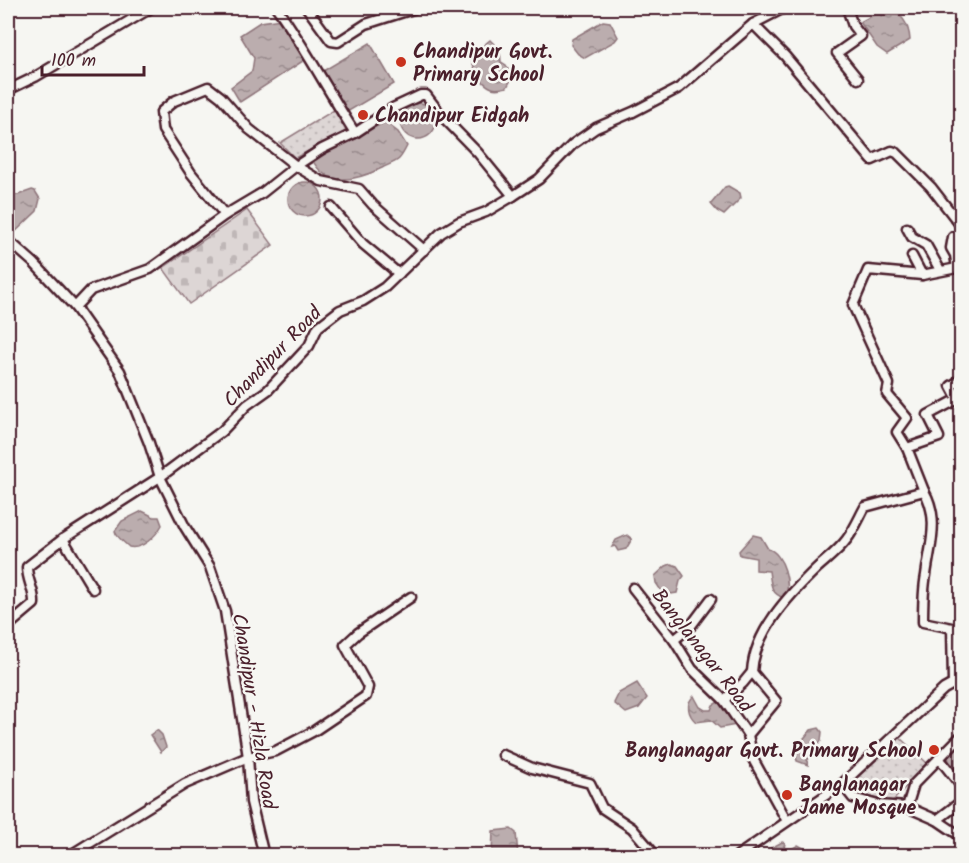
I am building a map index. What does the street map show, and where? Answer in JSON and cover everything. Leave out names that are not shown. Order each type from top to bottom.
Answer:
[{"type":"street","points":[[8,90],[35,77],[151,8]]},
{"type":"street","points":[[277,8],[313,60],[323,82],[355,133]]},
{"type":"street","points":[[307,8],[331,42],[338,42],[366,24],[416,8]]},
{"type":"street","name":"Chandipur Road","points":[[8,626],[34,604],[35,594],[27,577],[27,567],[63,539],[160,477],[222,431],[247,405],[268,390],[309,346],[318,327],[340,310],[363,301],[385,287],[441,233],[459,222],[486,212],[539,179],[573,144],[596,128],[679,88],[753,24],[784,8]]},
{"type":"street","points":[[847,8],[853,26],[861,36],[837,53],[858,79]]},
{"type":"street","points":[[753,24],[793,65],[872,160],[892,151],[897,153],[931,187],[962,226]]},
{"type":"street","points":[[225,215],[191,173],[163,130],[160,112],[174,100],[208,87],[221,97],[249,129],[296,166],[321,181],[359,189],[424,250]]},
{"type":"street","points":[[75,307],[92,290],[150,269],[322,149],[355,133],[393,108],[421,95],[426,95],[513,196]]},
{"type":"street","points":[[331,207],[363,244],[399,274]]},
{"type":"street","points":[[907,228],[912,237],[926,245],[940,270]]},
{"type":"street","points":[[737,855],[758,843],[842,784],[944,689],[957,684],[952,628],[923,622],[925,578],[933,531],[932,505],[907,448],[897,432],[907,418],[887,394],[889,384],[853,305],[868,270],[922,275],[940,270],[959,269],[951,248],[953,237]]},
{"type":"street","name":"Chandipur - Hizla Road","points":[[8,240],[34,263],[75,307],[120,371],[160,477],[185,526],[210,567],[225,611],[248,757],[251,802],[264,855]]},
{"type":"street","points":[[912,256],[922,275]]},
{"type":"street","points":[[907,448],[939,437],[928,415],[958,399],[951,386],[962,379]]},
{"type":"street","points":[[724,700],[752,672],[753,655],[776,615],[798,586],[847,540],[865,507],[924,491]]},
{"type":"street","points":[[63,539],[93,589]]},
{"type":"street","name":"Banglanagar Road","points":[[633,588],[674,640],[693,669],[724,700],[748,735],[753,759],[787,821]]},
{"type":"street","points":[[69,855],[185,784],[248,757],[276,751],[314,731],[366,696],[368,687],[345,645],[358,633],[411,597]]},
{"type":"street","points":[[674,640],[690,627],[711,599]]},
{"type":"street","points":[[748,735],[776,700],[752,672]]},
{"type":"street","points":[[907,807],[914,784],[962,735]]},
{"type":"street","points":[[503,756],[532,768],[590,783],[602,808],[632,828],[656,855]]},
{"type":"street","points":[[939,759],[962,788]]},
{"type":"street","points":[[842,784],[854,798],[878,805],[907,807],[937,820],[962,837]]},
{"type":"street","points":[[937,820],[962,801]]},
{"type":"green space","points":[[334,110],[346,131],[295,158],[280,143]]},
{"type":"green space","points":[[247,210],[273,245],[189,304],[163,268]]},
{"type":"green space","points":[[898,736],[927,763],[893,801],[865,798],[849,785]]},
{"type":"water","points":[[884,9],[895,12],[903,19],[910,40],[887,54],[877,47],[860,22]]},
{"type":"water","points":[[281,19],[306,59],[240,102],[231,87],[252,71],[254,58],[240,35],[260,22]]},
{"type":"water","points":[[603,21],[610,22],[618,37],[615,41],[585,58],[578,54],[571,45],[572,39]]},
{"type":"water","points":[[490,40],[500,50],[501,62],[506,65],[512,78],[507,87],[496,89],[488,86],[481,79],[473,64],[472,55]]},
{"type":"water","points":[[370,43],[394,84],[347,112],[323,71]]},
{"type":"water","points":[[418,103],[431,108],[436,121],[431,134],[418,139],[405,134],[400,121],[405,108]]},
{"type":"water","points":[[385,122],[398,132],[407,146],[400,158],[393,163],[362,176],[343,179],[325,175],[312,159]]},
{"type":"water","points":[[305,182],[317,187],[322,199],[317,211],[305,216],[293,211],[288,199],[293,187]]},
{"type":"water","points":[[728,186],[740,193],[741,198],[724,215],[711,204]]},
{"type":"water","points":[[32,190],[40,199],[37,211],[11,236],[8,233],[8,195],[18,195]]},
{"type":"water","points":[[142,511],[159,517],[162,525],[148,541],[139,546],[129,547],[115,531],[122,521]]},
{"type":"water","points":[[627,535],[632,539],[626,549],[618,551],[615,546],[612,547],[616,540]]},
{"type":"water","points":[[753,535],[761,537],[768,549],[778,556],[782,563],[787,578],[787,593],[784,598],[774,591],[769,571],[756,570],[756,558],[740,555],[739,551]]},
{"type":"water","points":[[671,564],[677,566],[684,576],[677,593],[664,595],[656,583],[655,576]]},
{"type":"water","points":[[637,683],[647,698],[639,708],[626,713],[614,703],[619,693]]},
{"type":"water","points":[[694,696],[700,707],[705,710],[711,710],[713,705],[722,700],[737,723],[736,725],[720,728],[711,720],[696,722],[689,709],[689,702]]},
{"type":"water","points":[[819,728],[822,732],[821,741],[807,761],[808,765],[797,761],[794,750],[811,730]]},
{"type":"water","points":[[157,730],[162,735],[166,747],[161,752],[150,735]]},
{"type":"water","points":[[961,743],[961,764],[956,766],[950,763],[947,755]]},
{"type":"water","points":[[511,829],[516,833],[518,855],[492,855],[493,831]]},
{"type":"water","points":[[782,842],[785,843],[783,855],[747,855],[757,848],[760,854]]},
{"type":"water","points":[[798,845],[816,855],[788,855]]},
{"type":"place","name":"Chandipur Govt. Primary School","points":[[401,62]]},
{"type":"place","name":"Chandipur Eidgah","points":[[363,115]]},
{"type":"place","name":"Banglanagar Govt. Primary School","points":[[934,750]]},
{"type":"place","name":"Banglanagar Jame Mosque","points":[[787,795]]}]
